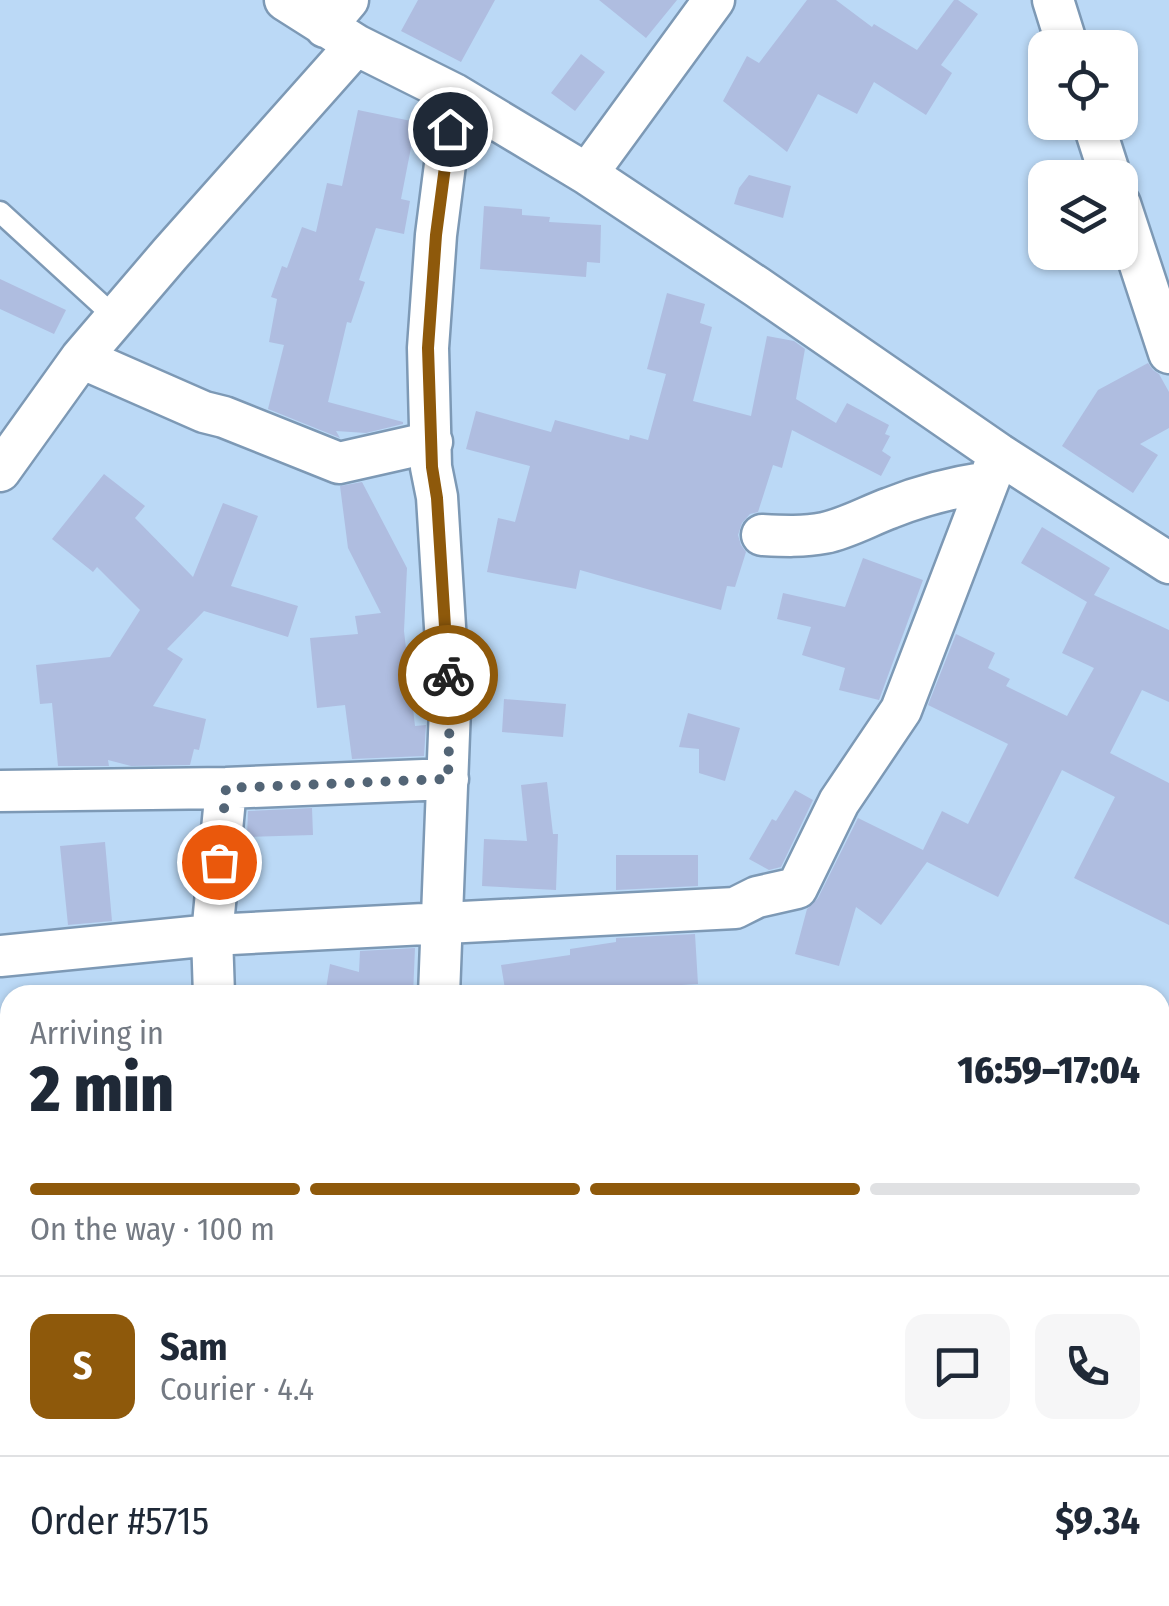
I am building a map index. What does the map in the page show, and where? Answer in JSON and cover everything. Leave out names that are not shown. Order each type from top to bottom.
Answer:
[{"type":"street","points":[[284,0],[343,24],[587,174],[757,287],[994,468],[1169,562]]},
{"type":"street","points":[[587,174],[714,0]]},
{"type":"street","points":[[1053,0],[1062,30]]},
{"type":"street","points":[[0,471],[81,358],[343,24]]},
{"type":"street","points":[[440,985],[450,708],[432,467],[428,348],[436,235],[454,94]]},
{"type":"street","points":[[1138,259],[1169,353]]},
{"type":"street","points":[[81,358],[204,412],[338,462],[432,442]]},
{"type":"street","points":[[762,535],[794,536],[840,529],[994,468]]},
{"type":"street","points":[[0,956],[212,935],[735,908],[757,897],[796,888],[839,802],[901,710],[994,468]]},
{"type":"street","points":[[0,791],[226,788],[448,779]]},
{"type":"street","points":[[214,985],[212,935],[226,788]]},
{"type":"lane","points":[[0,212],[116,318]]},
{"type":"building","points":[[418,0],[495,0],[461,62],[401,31]]},
{"type":"building","points":[[599,0],[677,0],[646,38]]},
{"type":"building","points":[[807,0],[836,0],[872,27],[874,24],[917,50],[954,0],[978,14],[941,65],[952,73],[926,115],[874,82],[857,114],[818,94],[787,152],[723,101],[747,56],[759,63]]},
{"type":"building","points":[[581,54],[605,72],[575,111],[551,93]]},
{"type":"building","points":[[358,110],[416,122],[401,199],[410,201],[404,234],[376,228],[359,280],[365,282],[351,323],[347,322],[328,402],[403,424],[366,433],[336,431],[340,438],[268,409],[284,345],[269,342],[277,299],[271,297],[302,227],[316,232],[327,183],[342,186]]},
{"type":"building","points":[[749,175],[791,186],[783,218],[734,204]]},
{"type":"building","points":[[484,206],[522,209],[522,215],[550,217],[549,222],[601,225],[600,263],[587,262],[586,277],[480,269]]},
{"type":"building","points":[[0,279],[66,310],[54,334],[0,309]]},
{"type":"building","points":[[667,293],[705,304],[700,323],[712,327],[693,401],[751,416],[767,336],[794,341],[805,349],[796,399],[836,423],[847,403],[889,425],[885,434],[890,436],[882,451],[891,457],[881,476],[792,430],[782,468],[773,465],[758,512],[742,523],[738,535],[746,552],[735,587],[727,586],[721,610],[580,570],[576,589],[487,572],[498,518],[515,522],[530,466],[466,449],[476,411],[551,432],[555,420],[629,440],[630,435],[648,440],[666,374],[647,369]]},
{"type":"building","points":[[1148,363],[1169,392],[1169,428],[1140,444],[1158,455],[1133,493],[1062,446],[1098,390]]},
{"type":"building","points":[[104,474],[145,506],[135,518],[193,577],[223,503],[258,516],[231,586],[298,606],[288,637],[204,611],[167,649],[183,659],[153,706],[206,719],[199,750],[194,749],[190,765],[131,766],[108,760],[109,766],[58,766],[52,703],[40,704],[36,665],[110,657],[140,610],[97,567],[93,572],[52,539]]},
{"type":"building","points":[[362,482],[407,568],[404,631],[415,726],[426,725],[424,756],[352,759],[345,705],[317,708],[310,638],[358,634],[355,616],[381,613],[348,548],[340,486]]},
{"type":"building","points":[[1042,527],[1110,568],[1094,595],[1169,630],[1169,702],[1142,690],[1110,753],[1169,783],[1169,925],[1074,878],[1115,797],[1062,770],[998,897],[927,862],[881,925],[856,907],[839,966],[795,954],[807,909],[818,898],[858,818],[923,850],[942,811],[968,824],[1008,744],[928,705],[956,634],[995,653],[988,668],[1010,679],[1006,686],[1067,716],[1094,668],[1062,653],[1087,602],[1021,563]]},
{"type":"building","points":[[863,558],[923,580],[879,700],[839,690],[845,668],[802,655],[811,627],[777,619],[783,593],[845,607]]},
{"type":"building","points":[[504,699],[566,704],[563,737],[502,732]]},
{"type":"building","points":[[688,713],[740,728],[725,781],[699,773],[699,749],[679,747]]},
{"type":"building","points":[[547,782],[553,834],[558,834],[556,890],[482,886],[484,839],[527,841],[521,785]]},
{"type":"building","points":[[795,790],[813,800],[781,867],[769,870],[749,859],[772,819],[776,821]]},
{"type":"building","points":[[312,808],[313,835],[247,837],[248,811]]},
{"type":"building","points":[[105,842],[112,921],[68,925],[60,846]]},
{"type":"building","points":[[616,855],[698,855],[698,886],[616,890]]},
{"type":"building","points":[[695,934],[698,984],[504,985],[501,965],[570,955],[570,949],[616,942],[616,938]]},
{"type":"building","points":[[415,948],[413,985],[327,985],[330,964],[359,972],[360,951]]},
{"type":"way so far","points":[[219,862],[226,788],[448,779],[448,675]]},
{"type":"route","points":[[448,675],[432,467],[428,348],[436,235],[450,129]]}]
